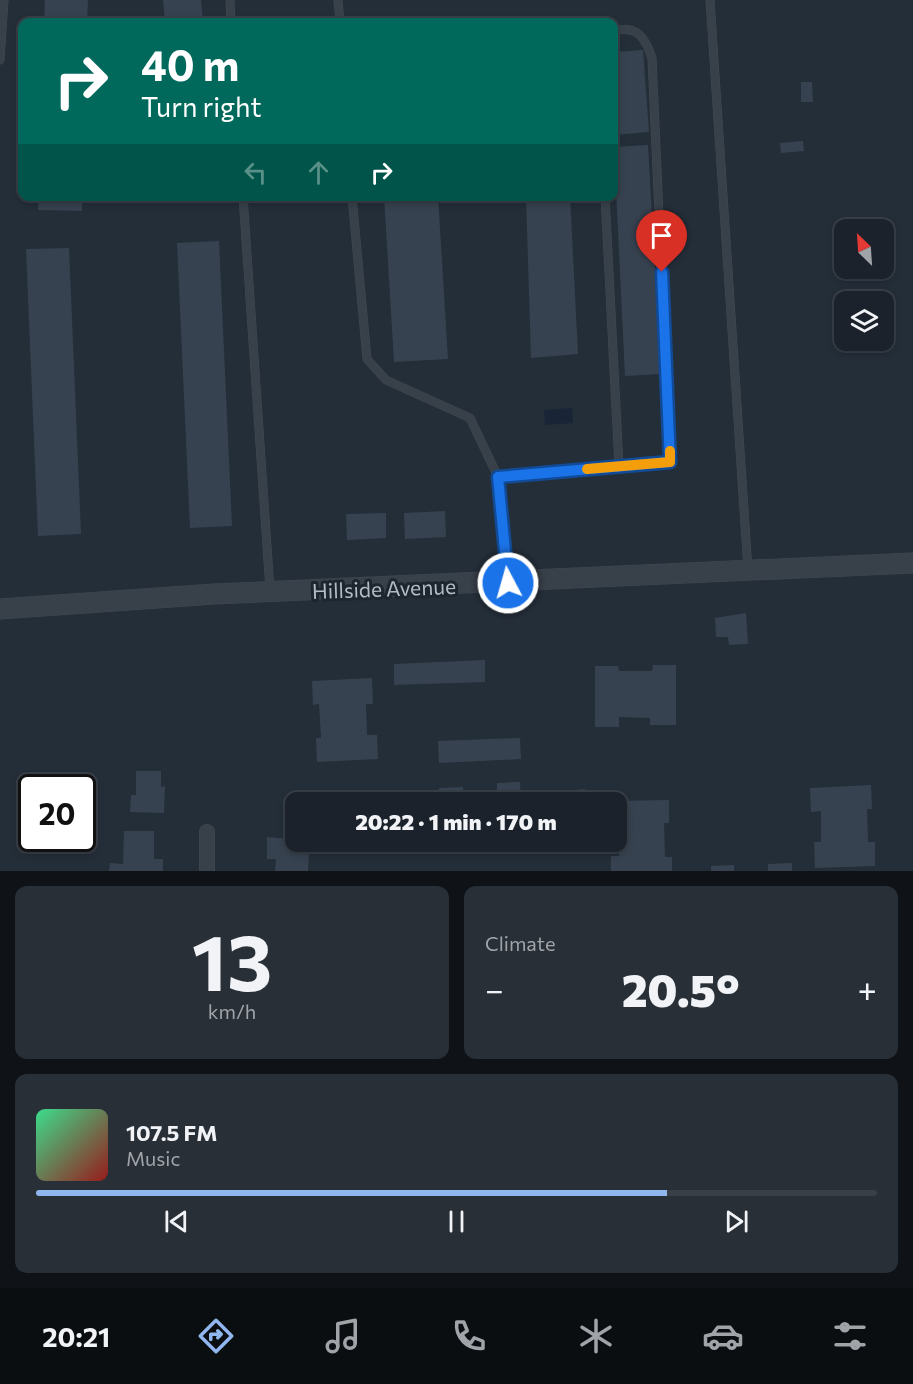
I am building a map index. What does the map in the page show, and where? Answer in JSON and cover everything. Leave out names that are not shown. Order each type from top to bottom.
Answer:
[{"type":"street","name":"Hillside Avenue","points":[[0,609],[271,592],[913,563]]},
{"type":"street","points":[[207,832],[207,871]]},
{"type":"lane","points":[[0,60],[4,0]]},
{"type":"lane","points":[[230,0],[231,18]]},
{"type":"lane","points":[[338,0],[340,18]]},
{"type":"lane","points":[[710,0],[748,570]]},
{"type":"lane","points":[[498,477],[670,462],[652,58],[646,41],[637,31],[618,30]]},
{"type":"lane","points":[[243,201],[271,592]]},
{"type":"lane","points":[[352,201],[367,359],[386,380],[470,418],[498,477],[508,583]]},
{"type":"lane","points":[[605,201],[619,466]]},
{"type":"water","points":[[572,408],[573,423],[545,425],[544,410]]},
{"type":"building","points":[[45,0],[88,0],[87,18],[44,18]]},
{"type":"building","points":[[163,0],[201,0],[203,18],[165,18]]},
{"type":"building","points":[[643,50],[649,132],[618,135],[618,52]]},
{"type":"building","points":[[801,82],[812,82],[813,102],[801,102]]},
{"type":"building","points":[[803,141],[804,151],[781,153],[780,143]]},
{"type":"building","points":[[648,145],[661,374],[625,376],[617,201],[618,147]]},
{"type":"building","points":[[39,201],[82,201],[82,211],[38,210]]},
{"type":"building","points":[[384,201],[438,201],[448,359],[394,362]]},
{"type":"building","points":[[526,201],[570,201],[578,354],[531,358]]},
{"type":"building","points":[[219,241],[232,526],[190,528],[177,243]]},
{"type":"building","points":[[69,248],[81,534],[38,536],[26,249]]},
{"type":"building","points":[[445,511],[446,537],[405,539],[404,513]]},
{"type":"building","points":[[386,513],[386,538],[347,540],[346,514]]},
{"type":"building","points":[[746,613],[748,644],[729,645],[728,637],[716,637],[715,618]]},
{"type":"building","points":[[485,660],[485,682],[394,685],[394,664]]},
{"type":"building","points":[[653,665],[676,665],[676,725],[650,725],[650,718],[619,717],[619,727],[595,727],[595,666],[618,666],[619,671],[652,671]]},
{"type":"building","points":[[372,678],[373,704],[366,704],[367,735],[377,735],[378,759],[317,762],[316,738],[321,738],[319,704],[313,705],[312,681]]},
{"type":"building","points":[[520,738],[521,759],[439,763],[438,741]]},
{"type":"building","points":[[136,771],[161,771],[161,787],[165,786],[164,813],[130,812],[131,795],[136,795]]},
{"type":"building","points":[[51,772],[71,772],[71,774],[51,774]]},
{"type":"building","points":[[520,782],[520,792],[463,792],[497,790],[497,783]]},
{"type":"building","points":[[871,785],[872,809],[867,809],[868,842],[875,842],[875,866],[815,868],[814,842],[821,842],[821,811],[811,812],[810,788]]},
{"type":"building","points":[[463,787],[463,792],[439,792],[439,788]]},
{"type":"building","points":[[585,789],[585,792],[565,792]]},
{"type":"building","points":[[669,800],[669,823],[664,823],[665,857],[672,857],[672,871],[611,871],[611,856],[619,856],[619,852],[627,852],[627,801]]},
{"type":"building","points":[[124,831],[154,831],[154,859],[163,859],[163,871],[109,871],[110,863],[123,864]]},
{"type":"building","points":[[267,837],[285,839],[285,852],[321,852],[309,853],[308,871],[275,871],[276,859],[267,859]]},
{"type":"building","points":[[792,863],[792,871],[768,871],[768,864]]},
{"type":"building","points":[[734,865],[734,871],[711,871],[711,866]]},
{"type":"slow traffic","points":[[587,469],[670,462],[670,451]]},
{"type":"route","points":[[508,583],[498,477],[670,462],[662,272]]}]
